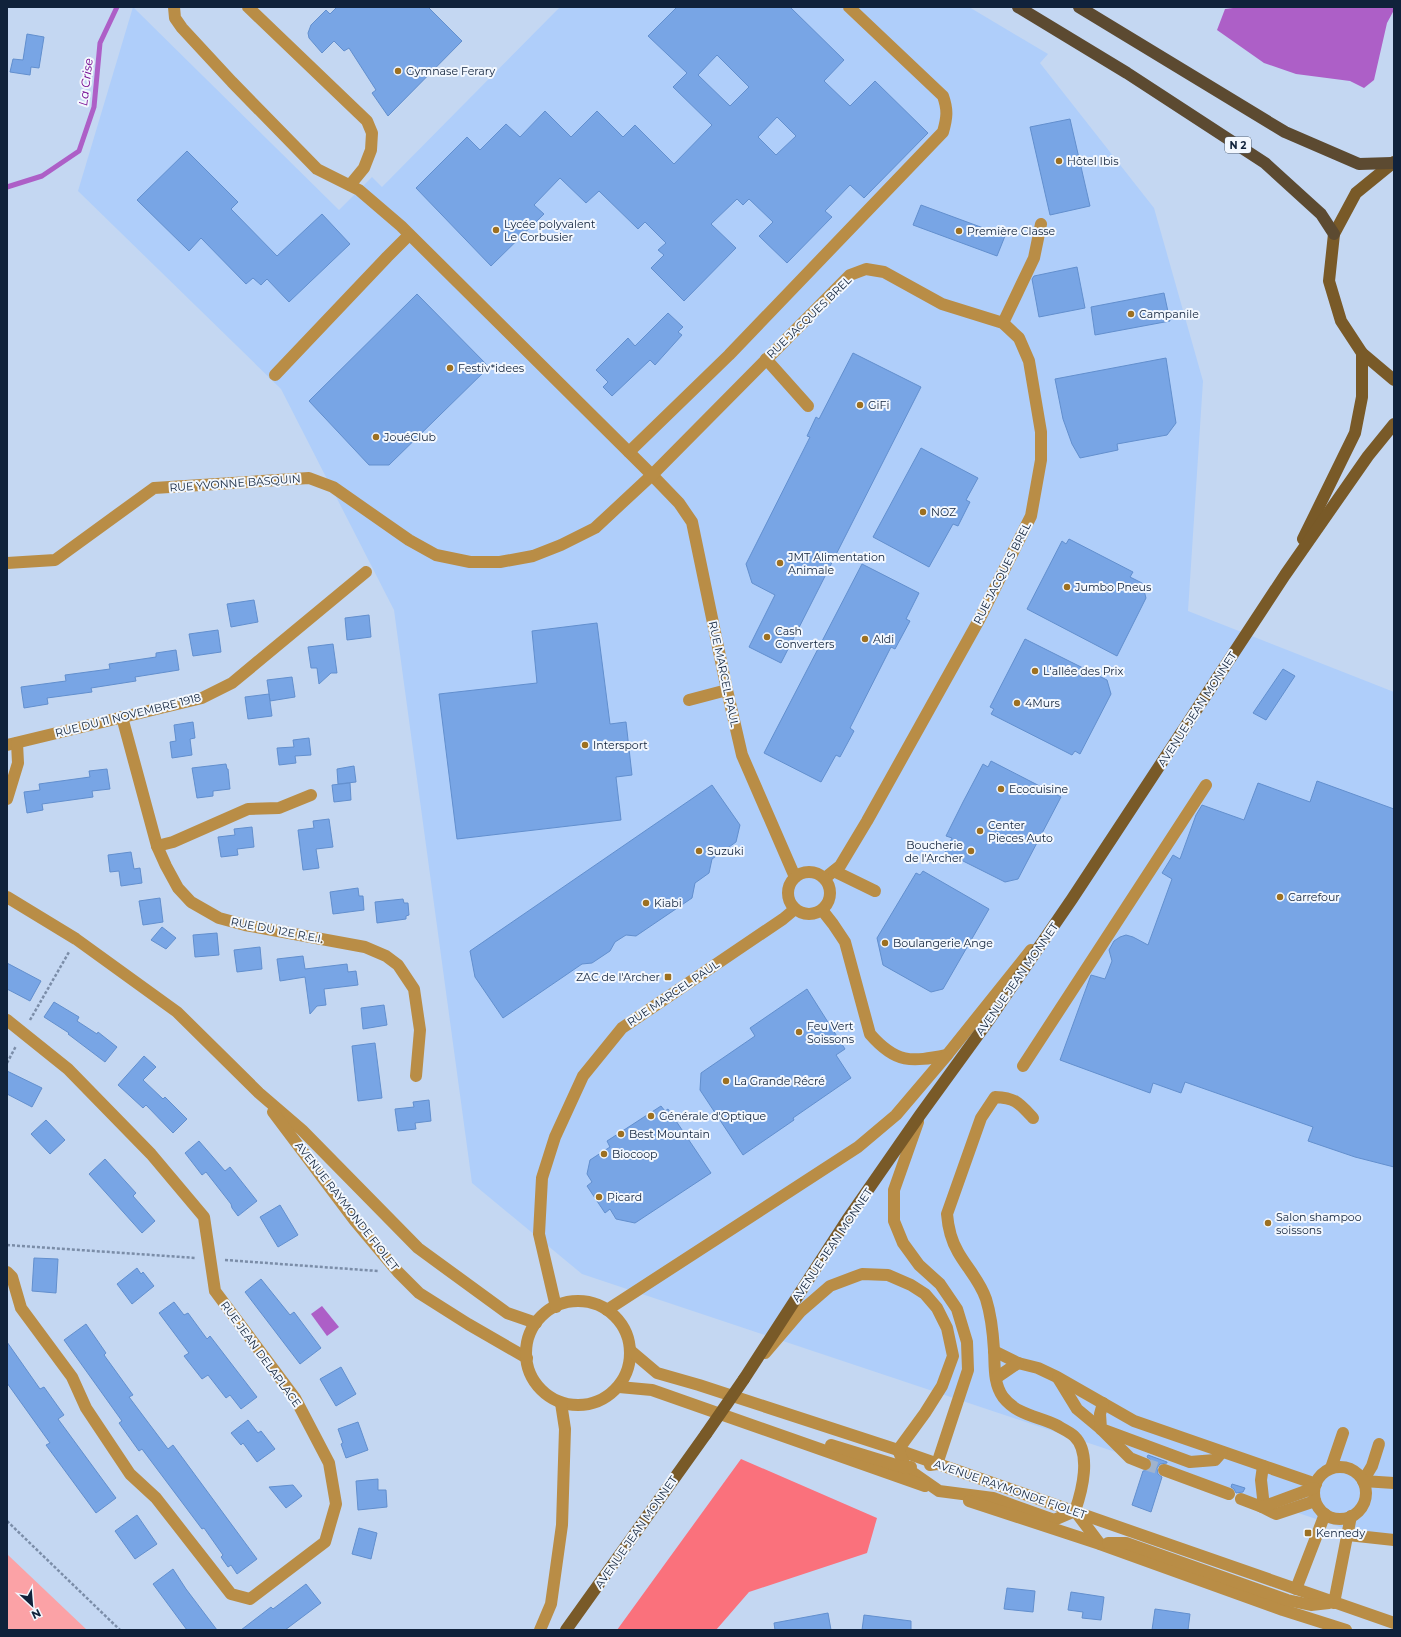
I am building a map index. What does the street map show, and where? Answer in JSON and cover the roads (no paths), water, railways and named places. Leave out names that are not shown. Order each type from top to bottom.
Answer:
[{"type":"highway","name":"N 2","points":[[1018,7],[1127,73],[1266,163],[1321,214],[1334,234]]},
{"type":"highway","points":[[1079,7],[1285,132],[1359,164],[1393,162]]},
{"type":"main road","points":[[1393,162],[1356,193],[1334,234],[1329,281],[1341,321],[1362,353],[1394,380]]},
{"type":"main road","name":"AVENUE JEAN MONNET","points":[[1285,575],[1355,433],[1362,397],[1362,353]]},
{"type":"main road","name":"AVENUE JEAN MONNET","points":[[566,1630],[744,1379],[848,1220],[920,1115],[989,1020],[1072,900],[1285,575],[1368,456],[1394,424]]},
{"type":"street","name":"RUE MARCEL PAUL","points":[[174,7],[174,18],[182,28],[232,82],[317,169],[359,190],[409,235],[679,503],[692,522],[742,755],[795,877]]},
{"type":"street","points":[[248,7],[367,121],[372,132],[371,150],[364,168],[350,185]]},
{"type":"street","points":[[629,452],[729,355],[943,132],[947,118],[947,106],[943,96],[849,7]]},
{"type":"street","points":[[1003,323],[1034,258],[1041,224]]},
{"type":"street","points":[[275,375],[409,235]]},
{"type":"street","name":"RUE JACQUES BREL","points":[[652,475],[850,275],[866,269],[884,272],[942,304],[1003,323],[1019,338],[1028,361],[1042,432],[1041,460],[1032,516],[979,620],[863,828],[840,866],[829,875]]},
{"type":"street","points":[[766,359],[808,406]]},
{"type":"street","name":"RUE YVONNE BASQUIN","points":[[7,563],[55,560],[154,488],[310,478],[332,487],[409,540],[436,555],[470,562],[500,562],[533,556],[561,545],[594,528],[652,475]]},
{"type":"street","name":"RUE DU 11 NOVEMBRE 1918","points":[[7,799],[18,763],[12,744],[202,698],[232,683],[366,572]]},
{"type":"street","points":[[689,700],[727,690]]},
{"type":"street","name":"RUE DU 12E R.E.I.","points":[[122,717],[157,846],[178,888],[191,902],[219,918],[245,925],[365,947],[386,956],[398,965],[414,989],[420,1030],[416,1076]]},
{"type":"street","points":[[1023,1066],[1206,785]]},
{"type":"street","points":[[157,846],[174,842],[248,809],[279,808],[311,795]]},
{"type":"street","points":[[829,875],[831,891],[830,898],[822,910],[816,913],[808,914],[801,913],[795,909],[790,902],[788,893],[790,884],[795,877],[807,872],[829,875],[875,891]]},
{"type":"street","name":"AVENUE RAYMONDE FIOLET","points":[[7,897],[76,938],[177,1012],[259,1093],[302,1130],[418,1248],[507,1313],[536,1323]]},
{"type":"street","points":[[607,1310],[858,1147],[896,1115],[947,1055],[1072,900]]},
{"type":"street","name":"RUE MARCEL PAUL","points":[[556,1307],[539,1234],[542,1178],[555,1137],[583,1076],[622,1028],[783,919],[795,909]]},
{"type":"street","points":[[822,910],[845,942],[870,1034],[880,1046],[893,1055],[917,1060],[947,1055]]},
{"type":"street","name":"RUE JEAN DELAPLACE","points":[[7,1020],[73,1074],[151,1154],[204,1217],[215,1291],[295,1398],[330,1463],[336,1504],[326,1542],[250,1599],[231,1594],[156,1498],[130,1474],[86,1408],[72,1377],[21,1308],[12,1277],[7,1272]]},
{"type":"street","name":"AVENUE RAYMONDE FIOLET","points":[[259,1093],[355,1221],[398,1272],[419,1293],[526,1358]]},
{"type":"street","points":[[1033,1118],[1021,1105],[1010,1098],[995,1097],[981,1118],[947,1214],[949,1230],[957,1251],[975,1276],[986,1299],[992,1325],[996,1378],[1003,1396],[1014,1408],[1030,1416],[1056,1425],[1074,1436],[1083,1452],[1085,1476],[1075,1511]]},
{"type":"street","points":[[906,1468],[938,1464],[968,1370],[966,1342],[957,1309],[940,1284],[919,1265],[903,1243],[894,1221],[894,1190],[920,1115]]},
{"type":"street","points":[[744,1379],[800,1312],[830,1286],[862,1274],[888,1276],[911,1285],[925,1294],[937,1308],[947,1328],[953,1356],[942,1386],[925,1413],[898,1450],[906,1468]]},
{"type":"street","points":[[568,1302],[595,1304],[607,1310],[616,1317],[624,1328],[629,1339],[630,1364],[626,1376],[619,1387],[607,1397],[593,1403],[577,1406],[562,1403],[548,1396],[537,1385],[530,1372],[526,1358],[530,1334],[536,1323],[545,1314],[568,1302]]},
{"type":"street","points":[[994,1350],[1018,1363],[1038,1368],[1057,1377],[1134,1421],[1263,1466],[1315,1486]]},
{"type":"street","name":"AVENUE RAYMONDE FIOLET","points":[[630,1351],[657,1373],[699,1385],[898,1450],[1394,1623]]},
{"type":"street","points":[[996,1378],[1018,1363]]},
{"type":"street","points":[[1057,1377],[1077,1409],[1101,1429],[1130,1458],[1145,1464]]},
{"type":"street","name":"AVENUE RAYMONDE FIOLET","points":[[619,1387],[652,1390],[788,1439],[1100,1544],[1283,1610],[1346,1630]]},
{"type":"street","points":[[540,1630],[551,1604],[562,1525],[565,1429],[562,1403]]},
{"type":"street","points":[[1101,1429],[1100,1414],[1103,1403]]},
{"type":"street","points":[[1101,1429],[1190,1462],[1215,1460],[1222,1452]]},
{"type":"street","points":[[1331,1468],[1343,1433]]},
{"type":"street","points":[[788,1439],[824,1443],[906,1468],[939,1491],[993,1498],[1054,1520],[1075,1511]]},
{"type":"street","points":[[1363,1481],[1372,1466],[1379,1444]]},
{"type":"street","points":[[1262,1507],[1263,1498],[1261,1480],[1263,1466]]},
{"type":"street","points":[[1346,1467],[1353,1470],[1363,1481],[1366,1493],[1363,1505],[1351,1516],[1338,1518],[1325,1514],[1315,1501],[1315,1486],[1319,1477],[1331,1468],[1346,1467]]},
{"type":"street","points":[[1164,1470],[1228,1494]]},
{"type":"street","points":[[1363,1481],[1394,1483]]},
{"type":"street","points":[[1262,1507],[1315,1486]]},
{"type":"street","points":[[1241,1499],[1276,1514],[1315,1501]]},
{"type":"street","points":[[1075,1511],[1100,1544],[1126,1543],[1287,1600],[1311,1605],[1334,1603],[1351,1516]]},
{"type":"street","points":[[1325,1514],[1296,1590],[1327,1624]]},
{"type":"street","points":[[1348,1535],[1394,1540]]},
{"type":"waterway","name":"La Crise","points":[[7,187],[42,176],[79,151],[94,107],[100,43],[117,7]]},
{"type":"tunnel","points":[[1145,1464],[1164,1470]]},
{"type":"place","name":"Gymnase Ferary","points":[[398,71]]},
{"type":"place","name":"Hôtel Ibis","points":[[1059,161]]},
{"type":"place","name":"Lycée polyvalent Le Corbusier","points":[[496,230]]},
{"type":"place","name":"Première Classe","points":[[959,231]]},
{"type":"place","name":"Campanile","points":[[1131,314]]},
{"type":"place","name":"Festiv*idees","points":[[450,368]]},
{"type":"place","name":"GiFi","points":[[860,405]]},
{"type":"place","name":"JouéClub","points":[[376,437]]},
{"type":"place","name":"NOZ","points":[[923,512]]},
{"type":"place","name":"JMT Alimentation Animale","points":[[780,563]]},
{"type":"place","name":"Jumbo Pneus","points":[[1067,587]]},
{"type":"place","name":"Cash Converters","points":[[767,637]]},
{"type":"place","name":"Aldi","points":[[865,639]]},
{"type":"place","name":"L'allée des Prix","points":[[1035,671]]},
{"type":"place","name":"4Murs","points":[[1017,703]]},
{"type":"place","name":"Intersport","points":[[585,745]]},
{"type":"place","name":"Ecocuisine","points":[[1001,789]]},
{"type":"place","name":"Center Pieces Auto","points":[[980,831]]},
{"type":"place","name":"Suzuki","points":[[699,851]]},
{"type":"place","name":"Boucherie de l'Archer","points":[[971,851]]},
{"type":"place","name":"Carrefour","points":[[1280,897]]},
{"type":"place","name":"Kiabi","points":[[646,903]]},
{"type":"place","name":"Boulangerie Ange","points":[[885,943]]},
{"type":"place","name":"ZAC de l'Archer","points":[[668,977]]},
{"type":"place","name":"Feu Vert Soissons","points":[[799,1032]]},
{"type":"place","name":"La Grande Récré","points":[[726,1081]]},
{"type":"place","name":"Générale d'Optique","points":[[651,1116]]},
{"type":"place","name":"Best Mountain","points":[[621,1134]]},
{"type":"place","name":"Biocoop","points":[[604,1154]]},
{"type":"place","name":"Picard","points":[[599,1197]]},
{"type":"place","name":"Salon shampoo soissons","points":[[1268,1223]]},
{"type":"place","name":"Kennedy","points":[[1308,1533]]}]
